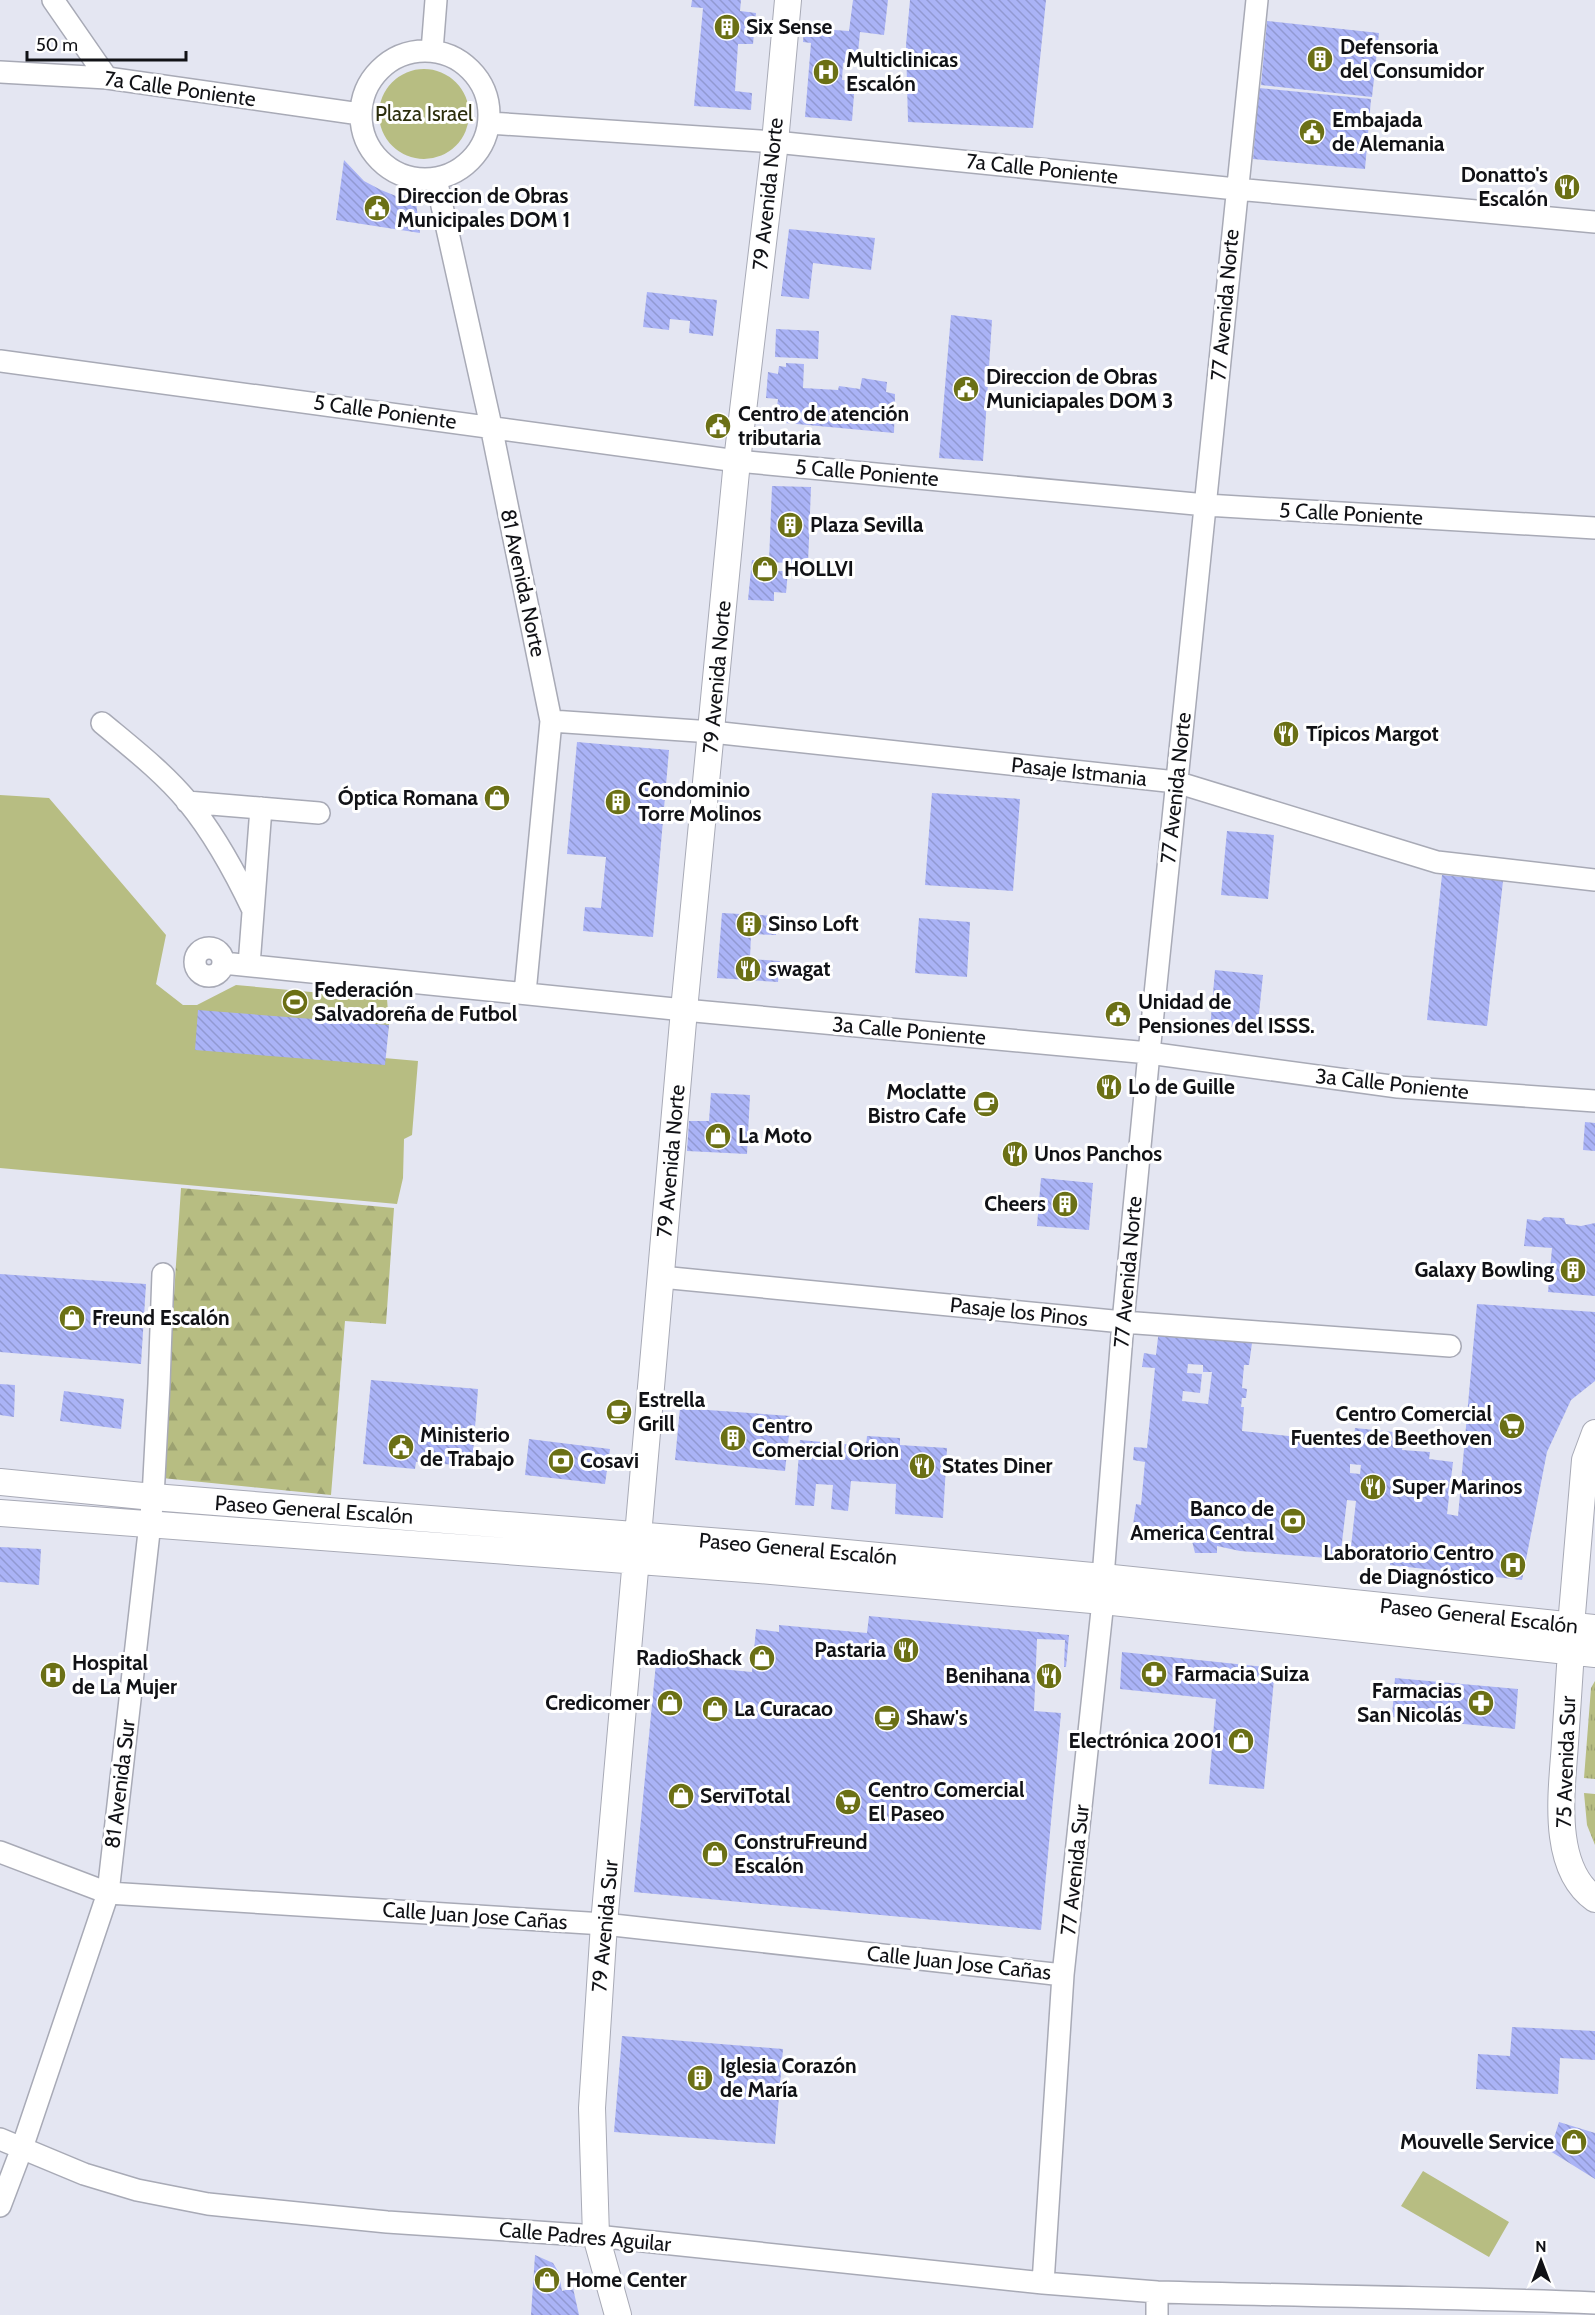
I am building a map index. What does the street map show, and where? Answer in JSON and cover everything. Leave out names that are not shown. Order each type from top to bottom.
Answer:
[{"type":"main road","name":"79 Avenida Norte","points":[[638,1547],[684,1010],[737,461],[775,142],[788,0]]},
{"type":"main road","points":[[1583,1627],[1585,1460],[1595,1433]]},
{"type":"main road","name":"Paseo General Escalón","points":[[0,1482],[638,1547],[1103,1589],[1583,1627]]},
{"type":"main road","name":"Paseo General Escalón","points":[[0,1513],[149,1525],[638,1547]]},
{"type":"main road","name":"79 Avenida Sur","points":[[618,2315],[596,2236],[591,2108],[604,1924],[638,1547]]},
{"type":"main road","name":"Paseo General Escalón","points":[[1103,1589],[1583,1652]]},
{"type":"main road","name":"75 Avenida Sur","points":[[1583,1652],[1561,1793],[1561,1822],[1566,1856],[1577,1877],[1595,1899]]},
{"type":"street","points":[[53,0],[107,78]]},
{"type":"street","points":[[432,51],[436,0]]},
{"type":"street","name":"77 Avenida Norte","points":[[1103,1589],[1123,1322],[1149,1053],[1257,0]]},
{"type":"street","points":[[432,51],[448,55],[463,63],[476,75],[484,89],[489,106],[489,123],[484,143],[472,159],[456,172],[436,179],[417,179],[399,175],[383,164],[370,150],[362,133],[360,114],[363,97],[370,81],[382,67],[397,57],[414,52],[432,51]]},
{"type":"street","name":"7a Calle Poniente","points":[[0,72],[107,78],[360,114]]},
{"type":"street","name":"7a Calle Poniente","points":[[489,123],[775,142],[1236,189],[1595,222]]},
{"type":"street","name":"81 Avenida Norte","points":[[436,179],[491,426],[551,721],[525,993]]},
{"type":"street","name":"5 Calle Poniente","points":[[0,361],[737,461],[1206,505],[1595,528]]},
{"type":"street","name":"Pasaje Istmania","points":[[551,721],[712,732],[1176,782],[1437,862],[1595,880]]},
{"type":"street","points":[[102,723],[146,760],[187,802],[232,868],[253,910]]},
{"type":"street","points":[[187,802],[319,813]]},
{"type":"street","points":[[249,966],[261,808]]},
{"type":"street","name":"3a Calle Poniente","points":[[223,963],[684,1010],[1149,1053],[1398,1087],[1595,1101]]},
{"type":"street","name":"81 Avenida Sur","points":[[0,2206],[22,2148],[108,1893],[153,1497],[163,1274]]},
{"type":"street","name":"Pasaje los Pinos","points":[[661,1277],[1123,1322],[1450,1346]]},
{"type":"street","name":"77 Avenida Sur","points":[[1043,2283],[1063,1975],[1103,1589]]},
{"type":"street","name":"Calle Juan Jose Cañas","points":[[0,1852],[108,1893],[604,1924],[1063,1975]]},
{"type":"street","name":"Calle Padres Aguilar","points":[[0,2139],[84,2174],[137,2190],[208,2204],[387,2222],[596,2236],[1043,2283],[1157,2292],[1253,2295],[1321,2294],[1595,2303]]},
{"type":"street","points":[[1157,2292],[1157,2315]]},
{"type":"green space","name":"Plaza Israel","points":[[424,69],[441,72],[456,82],[466,97],[469,114],[466,131],[456,146],[441,156],[424,159],[407,156],[392,146],[382,131],[379,114],[382,97],[392,82],[407,72]]},
{"type":"green space","name":"Federación Salvadoreña de Futbol","points":[[0,795],[49,798],[166,935],[156,984],[183,1005],[197,1005],[236,985],[387,999],[389,1025],[384,1058],[418,1061],[412,1135],[404,1139],[403,1178],[397,1204],[0,1168]]},
{"type":"green space","points":[[181,1188],[394,1208],[386,1324],[345,1321],[331,1495],[162,1478]]},
{"type":"green space","points":[[1595,1681],[1595,1779],[1584,1778],[1591,1688]]},
{"type":"green space","points":[[1584,1793],[1595,1794],[1595,1845],[1587,1825]]},
{"type":"green space","points":[[1423,2171],[1509,2222],[1489,2257],[1401,2206]]},
{"type":"building","points":[[692,0],[741,0],[740,11],[756,13],[753,44],[738,44],[735,91],[752,93],[751,110],[694,106],[703,8],[691,7]]},
{"type":"building","name":"Multiclinicas Escalón","points":[[853,0],[888,0],[884,35],[860,32],[857,64],[843,63],[842,80],[855,81],[852,121],[805,117],[811,43],[803,42],[804,28],[849,31]]},
{"type":"building","points":[[910,0],[1046,0],[1033,128],[908,122],[906,45]]},
{"type":"building","name":"Defensoria del Consumidor","points":[[1267,21],[1379,33],[1372,97],[1261,85]]},
{"type":"building","points":[[1259,88],[1371,99],[1365,169],[1253,159]]},
{"type":"building","name":"Direccion de Obras Municipales DOM 1","points":[[344,160],[364,181],[381,190],[396,196],[415,195],[420,233],[336,220]]},
{"type":"building","points":[[789,229],[875,238],[871,270],[813,263],[809,299],[781,296]]},
{"type":"building","points":[[647,292],[717,300],[713,336],[689,333],[690,321],[670,319],[669,330],[643,327]]},
{"type":"building","name":"Direccion de Obras Municiapales DOM 3","points":[[951,315],[992,320],[983,461],[939,458]]},
{"type":"building","points":[[776,329],[819,331],[818,359],[775,357]]},
{"type":"building","points":[[786,363],[804,364],[803,388],[838,390],[839,386],[860,389],[862,378],[887,382],[886,392],[895,394],[894,433],[775,422],[778,399],[766,398],[768,372],[778,374],[779,366],[786,367]]},
{"type":"building","name":"Plaza Sevilla","points":[[772,486],[811,487],[808,564],[769,562]]},
{"type":"building","points":[[752,560],[769,562],[769,571],[788,571],[786,593],[774,592],[774,601],[748,600]]},
{"type":"building","name":"Condominio Torre Molinos","points":[[577,742],[669,750],[653,937],[583,931],[585,907],[601,908],[606,857],[567,854]]},
{"type":"building","points":[[932,793],[1020,799],[1013,891],[925,885]]},
{"type":"building","points":[[1227,831],[1274,835],[1268,899],[1221,895]]},
{"type":"building","points":[[1442,875],[1503,881],[1487,1026],[1427,1020]]},
{"type":"building","points":[[722,913],[778,916],[776,935],[751,934],[750,959],[780,961],[778,982],[717,978]]},
{"type":"building","points":[[919,918],[970,922],[967,977],[915,973]]},
{"type":"building","points":[[1215,970],[1263,975],[1257,1033],[1210,1029]]},
{"type":"building","points":[[198,1010],[389,1025],[385,1065],[195,1050]]},
{"type":"building","name":"La Moto","points":[[711,1093],[750,1095],[747,1154],[687,1151],[689,1121],[709,1121]]},
{"type":"building","points":[[1585,1122],[1595,1123],[1595,1151],[1583,1150]]},
{"type":"building","name":"Cheers","points":[[1041,1178],[1093,1183],[1089,1230],[1037,1226]]},
{"type":"building","name":"Galaxy Bowling","points":[[1544,1217],[1564,1218],[1566,1224],[1581,1226],[1595,1223],[1595,1296],[1548,1292],[1552,1248],[1524,1246],[1527,1219],[1540,1221]]},
{"type":"building","name":"Freund Escalón","points":[[0,1274],[146,1284],[141,1364],[0,1352]]},
{"type":"building","points":[[1477,1304],[1595,1312],[1595,1381],[1571,1400],[1547,1452],[1522,1580],[1390,1565],[1390,1561],[1350,1556],[1356,1501],[1347,1500],[1340,1559],[1240,1551],[1217,1546],[1217,1553],[1195,1553],[1190,1533],[1137,1537],[1138,1533],[1132,1532],[1136,1504],[1141,1505],[1145,1462],[1133,1460],[1134,1447],[1147,1448],[1155,1368],[1142,1367],[1144,1353],[1156,1355],[1159,1329],[1178,1335],[1252,1343],[1249,1365],[1244,1365],[1242,1388],[1247,1389],[1246,1398],[1242,1398],[1241,1407],[1244,1407],[1242,1431],[1353,1443],[1355,1428],[1404,1433],[1402,1450],[1430,1452],[1429,1459],[1453,1462],[1447,1514],[1458,1516]],"holes":[[[1188,1364],[1203,1365],[1203,1372],[1212,1372],[1208,1404],[1182,1401],[1183,1391],[1200,1393],[1202,1374],[1187,1373]],[[1350,1464],[1361,1465],[1360,1474],[1350,1473]]]},
{"type":"building","points":[[371,1380],[478,1389],[472,1466],[416,1462],[415,1469],[363,1464]]},
{"type":"building","points":[[0,1384],[15,1385],[14,1417],[0,1415]]},
{"type":"building","points":[[64,1391],[124,1399],[121,1429],[60,1421]]},
{"type":"building","name":"Estrella Grill","points":[[610,1404],[629,1404],[629,1420],[610,1419]]},
{"type":"building","name":"Centro Comercial Orion","points":[[680,1408],[791,1416],[785,1471],[675,1460]]},
{"type":"building","points":[[867,1436],[900,1438],[900,1445],[947,1448],[943,1518],[895,1514],[896,1484],[851,1481],[848,1511],[831,1509],[833,1485],[816,1484],[814,1506],[795,1505],[800,1440],[866,1446]]},
{"type":"building","points":[[529,1439],[610,1449],[605,1484],[525,1475]]},
{"type":"building","points":[[0,1547],[41,1549],[39,1585],[0,1582]]},
{"type":"building","name":"Centro Comercial El Paseo","points":[[869,1616],[1069,1635],[1066,1667],[1064,1667],[1065,1640],[1037,1639],[1034,1711],[1061,1713],[1041,1930],[634,1892],[656,1663],[752,1672],[756,1629],[779,1632],[779,1625],[867,1633]]},
{"type":"building","name":"Electrónica 2001","points":[[1122,1652],[1275,1668],[1264,1789],[1209,1784],[1216,1699],[1120,1689]]},
{"type":"building","points":[[1395,1678],[1518,1689],[1515,1729],[1392,1717]]},
{"type":"building","points":[[1512,2027],[1595,2031],[1595,2060],[1560,2058],[1558,2094],[1476,2089],[1478,2054],[1510,2056]]},
{"type":"building","name":"Iglesia Corazón de María","points":[[622,2036],[783,2049],[775,2144],[614,2132]]},
{"type":"building","name":"Mouvelle Service","points":[[1559,2122],[1595,2133],[1595,2179],[1550,2151]]},
{"type":"building","name":"Home Center","points":[[535,2255],[553,2263],[559,2273],[562,2291],[573,2288],[579,2315],[531,2315]]},
{"type":"place","name":"Six Sense","points":[[727,27]]},
{"type":"place","name":"Defensoria del Consumidor","points":[[1320,59]]},
{"type":"place","name":"Multiclinicas Escalón","points":[[826,72]]},
{"type":"place","name":"Embajada de Alemania","points":[[1312,132]]},
{"type":"place","name":"Donatto's Escalón","points":[[1567,187]]},
{"type":"place","name":"Direccion de Obras Municipales DOM 1","points":[[377,208]]},
{"type":"place","name":"Direccion de Obras Municiapales DOM 3","points":[[966,389]]},
{"type":"place","name":"Centro de atención tributaria","points":[[718,426]]},
{"type":"place","name":"Plaza Sevilla","points":[[790,525]]},
{"type":"place","name":"HOLLVI","points":[[765,569]]},
{"type":"place","name":"Típicos Margot","points":[[1286,734]]},
{"type":"place","name":"Óptica Romana","points":[[497,798]]},
{"type":"place","name":"Condominio Torre Molinos","points":[[618,802]]},
{"type":"place","name":"Sinso Loft","points":[[749,924]]},
{"type":"place","name":"swagat","points":[[748,969]]},
{"type":"place","name":"Federación Salvadoreña de Futbol","points":[[295,1002]]},
{"type":"place","name":"Unidad de Pensiones del ISSS.","points":[[1118,1014]]},
{"type":"place","name":"Lo de Guille","points":[[1109,1087]]},
{"type":"place","name":"Moclatte Bistro Cafe","points":[[986,1104]]},
{"type":"place","name":"La Moto","points":[[718,1136]]},
{"type":"place","name":"Unos Panchos","points":[[1015,1154]]},
{"type":"place","name":"Cheers","points":[[1065,1204]]},
{"type":"place","name":"Galaxy Bowling","points":[[1573,1270]]},
{"type":"place","name":"Freund Escalón","points":[[72,1318]]},
{"type":"place","name":"Estrella Grill","points":[[619,1412]]},
{"type":"place","name":"Centro Comercial Fuentes de Beethoven","points":[[1512,1426]]},
{"type":"place","name":"Centro Comercial Orion","points":[[733,1438]]},
{"type":"place","name":"Ministerio de Trabajo","points":[[401,1447]]},
{"type":"place","name":"Cosavi","points":[[561,1461]]},
{"type":"place","name":"States Diner","points":[[922,1466]]},
{"type":"place","name":"Super Marinos","points":[[1373,1487]]},
{"type":"place","name":"Banco de America Central","points":[[1293,1521]]},
{"type":"place","name":"Laboratorio Centro de Diagnóstico","points":[[1513,1565]]},
{"type":"place","name":"Pastaria","points":[[906,1650]]},
{"type":"place","name":"RadioShack","points":[[762,1658]]},
{"type":"place","name":"Farmacia Suiza","points":[[1154,1674]]},
{"type":"place","name":"Hospital de La Mujer","points":[[53,1675]]},
{"type":"place","name":"Benihana","points":[[1049,1676]]},
{"type":"place","name":"Credicomer","points":[[670,1703]]},
{"type":"place","name":"Farmacias San Nicolás","points":[[1481,1703]]},
{"type":"place","name":"La Curacao","points":[[715,1709]]},
{"type":"place","name":"Shaw's","points":[[887,1718]]},
{"type":"place","name":"Electrónica 2001","points":[[1241,1741]]},
{"type":"place","name":"ServiTotal","points":[[681,1796]]},
{"type":"place","name":"Centro Comercial El Paseo","points":[[848,1802]]},
{"type":"place","name":"ConstruFreund Escalón","points":[[715,1854]]},
{"type":"place","name":"Iglesia Corazón de María","points":[[700,2078]]},
{"type":"place","name":"Mouvelle Service","points":[[1574,2142]]},
{"type":"place","name":"Home Center","points":[[547,2280]]}]
